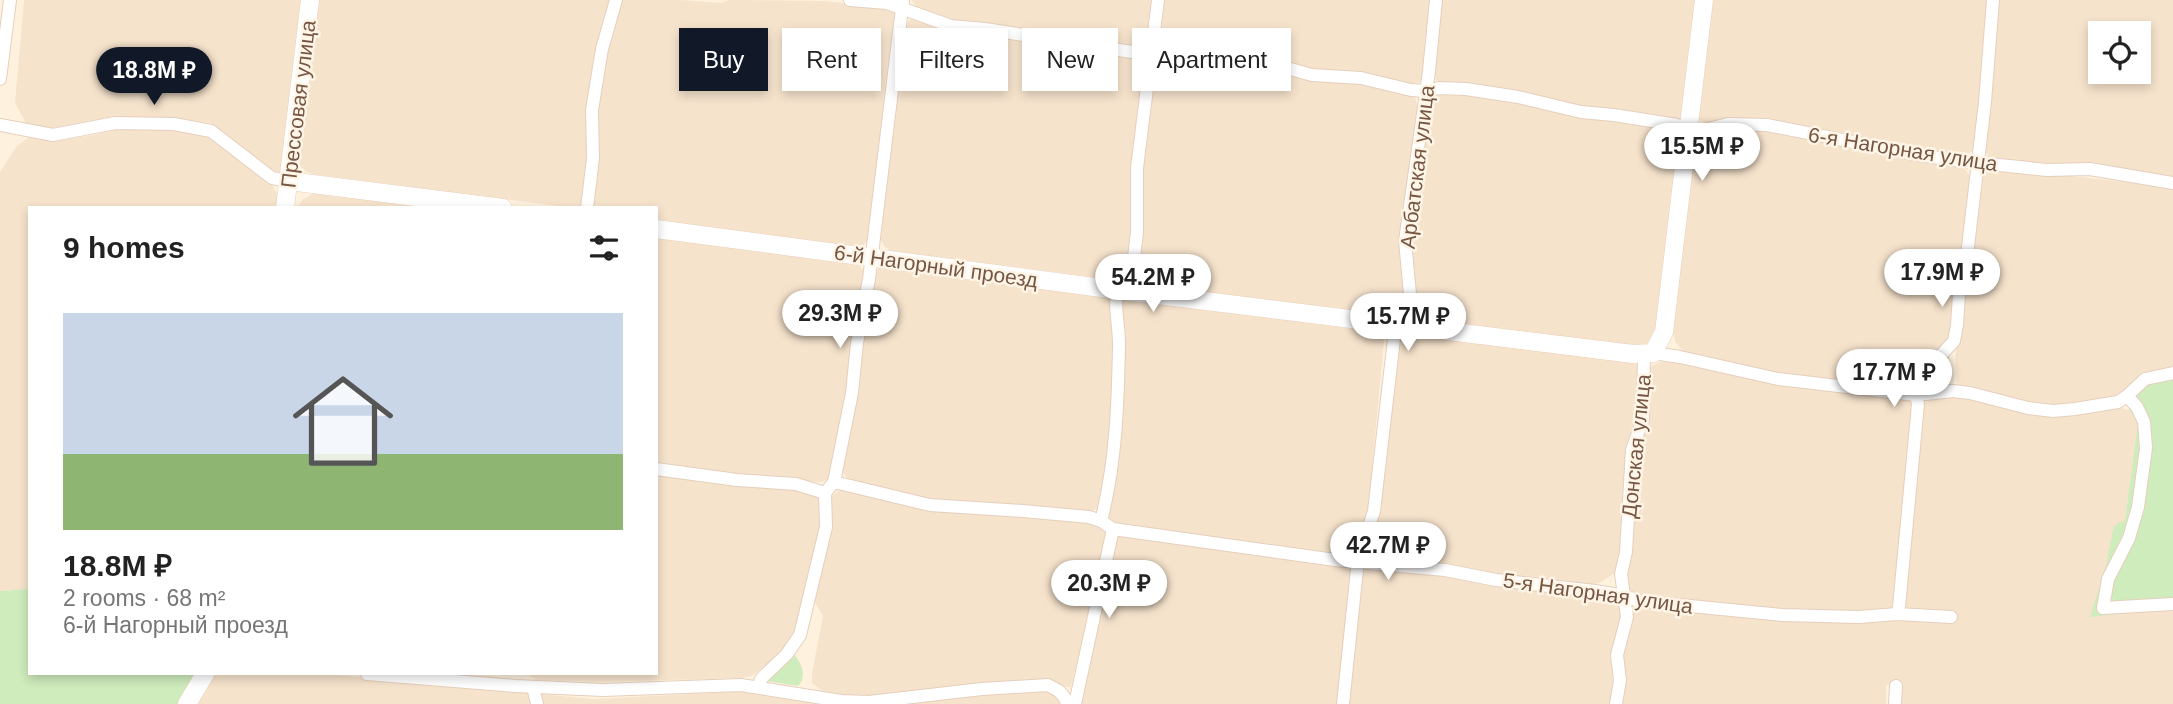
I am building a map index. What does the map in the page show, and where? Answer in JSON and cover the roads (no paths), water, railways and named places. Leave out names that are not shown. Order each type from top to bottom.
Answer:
[{"type":"street","points":[[0,79],[10,0]]},
{"type":"street","name":"Прессовая улица","points":[[285,206],[310,0]]},
{"type":"street","points":[[587,206],[593,158],[592,110],[603,49],[616,0]]},
{"type":"street","name":"6-я Нагорная улица","points":[[850,0],[903,4],[951,26],[1132,52]]},
{"type":"street","points":[[1154,28],[1158,0]]},
{"type":"street","name":"Арбатская улица","points":[[1343,704],[1358,560],[1374,511],[1390,362],[1394,339],[1401,326],[1409,294],[1405,241],[1436,0]]},
{"type":"street","name":"Донская улица","points":[[1616,704],[1620,680],[1617,655],[1628,617],[1621,574],[1626,552],[1632,450],[1643,419],[1648,353],[1664,332],[1704,0]]},
{"type":"street","points":[[1897,614],[1918,404],[1916,394],[1921,377],[1954,341],[1957,326],[1960,279],[1966,264],[1986,102],[1993,0]]},
{"type":"street","points":[[758,686],[761,679],[787,654],[800,635],[827,527],[825,493],[834,482],[852,393],[903,4]]},
{"type":"street","name":"6-я Нагорная улица","points":[[1291,69],[1312,75],[1361,78],[1411,90],[1439,88],[1492,93],[1581,112],[1676,125],[1690,130],[1704,130],[1728,124],[1767,125],[1919,155],[2047,170],[2090,169],[2173,183]]},
{"type":"street","points":[[1101,521],[1114,464],[1119,341],[1115,303],[1123,291],[1137,232],[1137,168],[1147,91]]},
{"type":"street","points":[[0,125],[53,135],[116,123],[174,124],[211,131],[272,178],[488,206]]},
{"type":"street","name":"6-й Нагорный проезд","points":[[658,229],[1401,326],[1680,357],[1778,379],[1916,394],[1962,392],[2028,408],[2053,411],[2076,410],[2118,402],[2145,379],[2173,373]]},
{"type":"street","points":[[2127,396],[2137,407],[2144,422],[2146,448],[2138,507],[2129,538],[2108,579],[2103,608],[2173,604]]},
{"type":"street","points":[[658,469],[737,480],[796,484],[825,493]]},
{"type":"street","name":"5-я Нагорная улица","points":[[834,482],[930,506],[1023,510],[1089,517],[1101,521],[1113,530],[1335,560],[1445,570],[1496,580],[1595,591],[1639,601],[1782,615],[1859,617],[1897,614],[1951,617]]},
{"type":"street","points":[[1075,704],[1113,530]]},
{"type":"street","points":[[187,704],[204,675]]},
{"type":"street","points":[[392,675],[517,680],[533,687],[603,690],[741,685],[841,701],[869,702],[982,689],[1048,685],[1059,691],[1067,704]]},
{"type":"street","points":[[1895,704],[1896,686]]},
{"type":"street","points":[[533,687],[537,704]]}]
